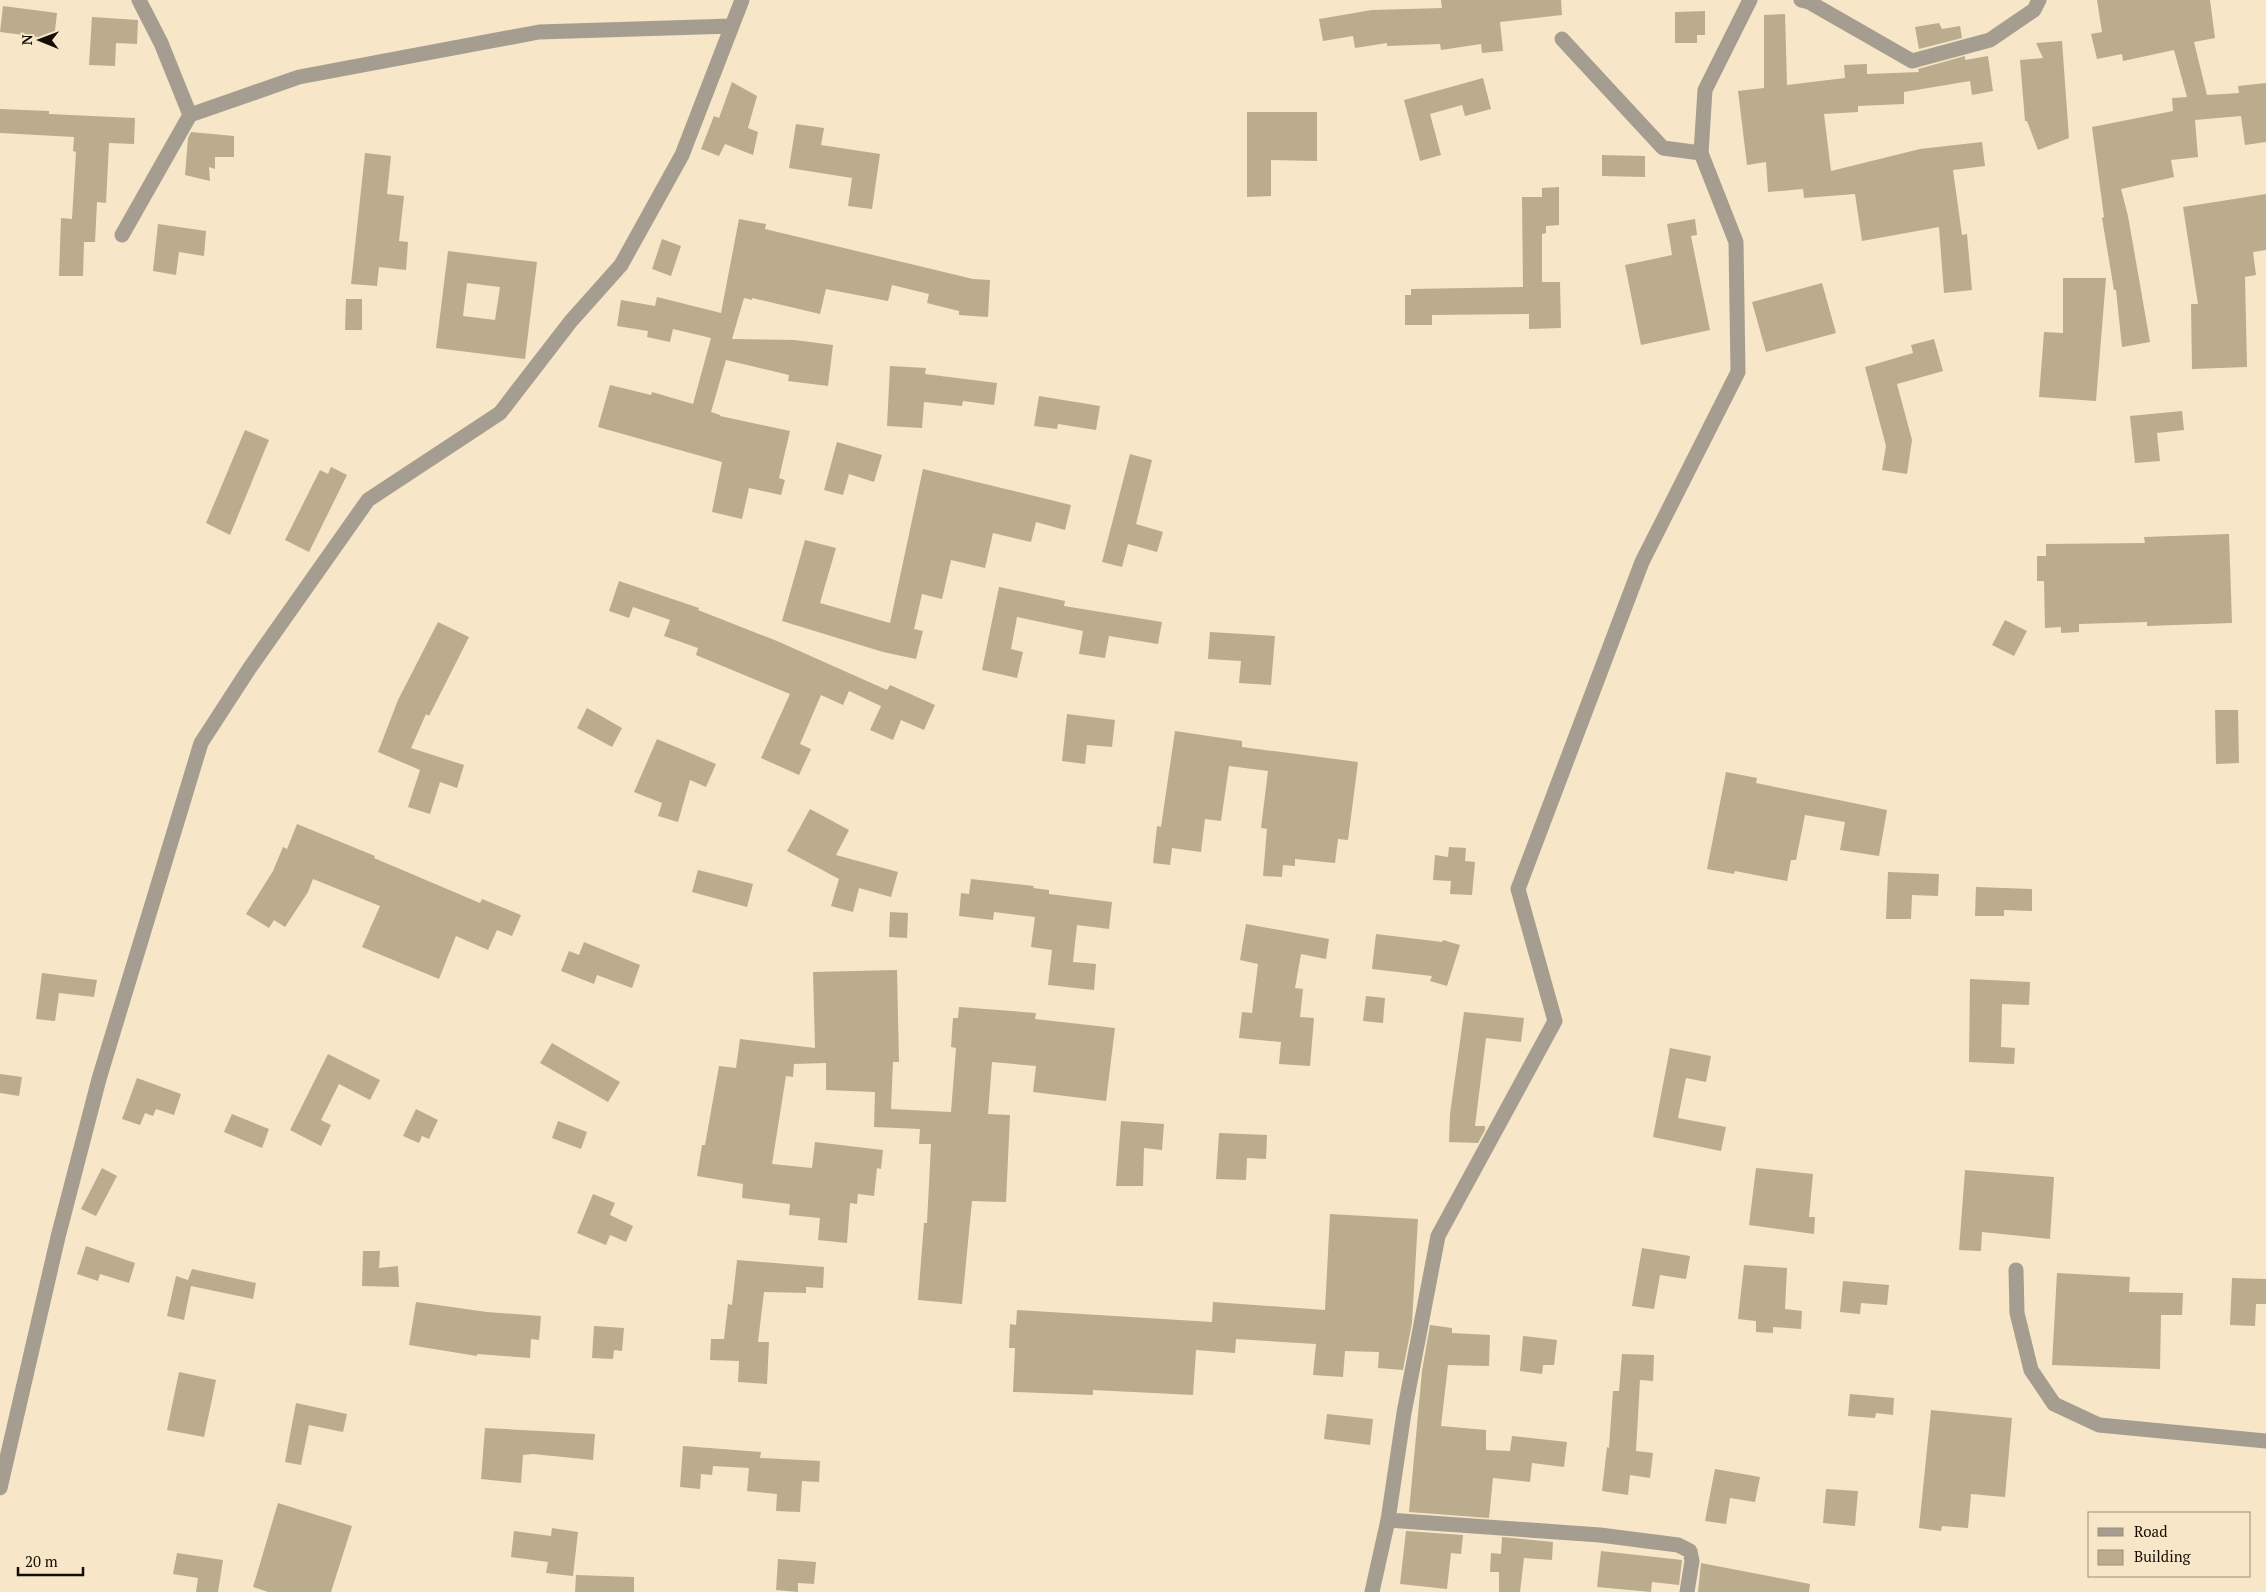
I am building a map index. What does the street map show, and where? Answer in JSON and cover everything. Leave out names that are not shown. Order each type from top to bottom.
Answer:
[{"type":"street","points":[[139,0],[161,43],[190,115]]},
{"type":"street","points":[[0,1488],[55,1247],[99,1079],[202,743],[249,669],[368,500],[500,413],[571,321],[620,265],[682,156],[742,0]]},
{"type":"street","points":[[1372,1592],[1388,1520],[1404,1412],[1438,1236],[1555,1021],[1518,889],[1642,562],[1738,372],[1736,242],[1701,153],[1705,90],[1750,0]]},
{"type":"street","points":[[1801,0],[1809,2],[1912,61],[1990,40],[2034,10],[2039,0]]},
{"type":"street","points":[[122,235],[190,115],[299,77],[539,32],[732,26]]},
{"type":"street","points":[[1562,39],[1663,148],[1701,153]]},
{"type":"street","points":[[2016,1270],[2017,1313],[2031,1370],[2054,1404],[2099,1425],[2266,1441]]},
{"type":"street","points":[[1388,1520],[1600,1535],[1678,1545],[1690,1551],[1692,1561],[1687,1592]]},
{"type":"building","points":[[1441,0],[1561,0],[1562,15],[1500,22],[1503,51],[1482,53],[1481,44],[1441,50],[1440,44],[1387,46],[1387,43],[1355,48],[1353,36],[1323,41],[1319,19],[1372,10],[1442,8]]},
{"type":"building","points":[[2097,0],[2210,0],[2215,38],[2194,42],[2207,95],[2239,93],[2238,86],[2266,83],[2266,142],[2245,145],[2241,116],[2195,120],[2198,157],[2171,160],[2174,177],[2121,189],[2128,216],[2150,342],[2122,347],[2116,290],[2114,290],[2102,218],[2104,217],[2092,127],[2173,111],[2172,98],[2187,97],[2174,50],[2123,61],[2122,54],[2097,59],[2091,34],[2102,32]]},
{"type":"building","points":[[3,6],[57,13],[54,39],[0,32]]},
{"type":"building","points":[[1705,11],[1705,35],[1697,35],[1697,43],[1675,43],[1675,12]]},
{"type":"building","points":[[1785,14],[1787,85],[1845,78],[1844,65],[1867,64],[1867,74],[1919,72],[1918,69],[1965,56],[1965,60],[1988,56],[1993,91],[1972,95],[1970,81],[1904,92],[1904,104],[1858,106],[1858,112],[1824,114],[1831,171],[1920,149],[1982,142],[1985,166],[1953,170],[1962,235],[1967,234],[1972,290],[1944,293],[1939,227],[1862,241],[1855,194],[1804,198],[1803,189],[1768,192],[1766,162],[1747,165],[1738,91],[1764,88],[1764,15]]},
{"type":"building","points":[[92,17],[138,20],[137,44],[116,43],[115,66],[89,65]]},
{"type":"building","points":[[1939,23],[1942,29],[1960,26],[1962,38],[1919,49],[1915,27]]},
{"type":"building","points":[[2062,41],[2069,138],[2038,150],[2027,121],[2025,121],[2020,60],[2043,58],[2036,43]]},
{"type":"building","points":[[1483,78],[1491,109],[1465,116],[1462,105],[1430,114],[1441,155],[1420,161],[1404,100]]},
{"type":"building","points":[[732,82],[757,96],[748,128],[758,132],[753,155],[725,144],[719,156],[701,149],[714,116],[719,118]]},
{"type":"building","points":[[0,109],[49,111],[49,114],[135,118],[134,144],[109,143],[106,203],[97,202],[95,242],[84,242],[83,276],[59,276],[61,218],[72,219],[76,152],[73,151],[74,137],[0,133]]},
{"type":"building","points":[[1247,112],[1317,112],[1317,161],[1271,160],[1271,196],[1247,197]]},
{"type":"building","points":[[796,124],[824,128],[821,145],[880,154],[872,209],[848,206],[852,178],[789,168]]},
{"type":"building","points":[[191,132],[234,136],[234,157],[215,157],[215,169],[209,167],[210,181],[185,175],[188,138]]},
{"type":"building","points":[[365,153],[391,156],[387,194],[404,196],[399,241],[408,242],[406,270],[379,267],[377,286],[351,284]]},
{"type":"building","points":[[1602,155],[1645,156],[1645,177],[1602,176]]},
{"type":"building","points":[[1559,187],[1559,225],[1546,226],[1546,233],[1542,234],[1542,282],[1560,282],[1561,328],[1529,329],[1529,314],[1432,315],[1432,325],[1405,325],[1405,295],[1411,295],[1411,289],[1523,287],[1522,197],[1542,197],[1542,188]]},
{"type":"building","points":[[2266,194],[2266,250],[2253,252],[2256,275],[2245,277],[2247,367],[2192,369],[2191,304],[2198,304],[2183,207]]},
{"type":"building","points":[[739,219],[766,224],[765,229],[973,279],[990,280],[988,317],[959,315],[959,311],[927,303],[929,294],[892,285],[888,301],[826,289],[820,314],[752,298],[752,300],[744,298],[732,339],[795,340],[833,345],[828,386],[788,381],[789,375],[726,360],[711,412],[720,416],[790,431],[779,478],[785,480],[781,495],[749,488],[742,519],[712,512],[722,462],[598,427],[610,385],[651,395],[652,392],[693,404],[711,338],[673,329],[670,342],[647,337],[648,331],[617,326],[621,300],[655,306],[657,297],[721,313]]},
{"type":"building","points":[[1695,219],[1697,235],[1691,236],[1710,330],[1641,345],[1625,265],[1672,255],[1667,224]]},
{"type":"building","points":[[158,224],[206,231],[204,256],[179,252],[176,275],[153,271]]},
{"type":"building","points":[[662,239],[681,246],[671,276],[652,269]]},
{"type":"building","points":[[448,251],[537,262],[525,359],[436,348]],"holes":[[[467,283],[500,287],[495,320],[463,316]]]},
{"type":"building","points":[[2063,278],[2106,278],[2096,401],[2039,397],[2044,332],[2063,333]]},
{"type":"building","points":[[1822,283],[1836,333],[1766,352],[1752,302]]},
{"type":"building","points":[[346,299],[362,299],[362,330],[345,330]]},
{"type":"building","points":[[1934,339],[1943,371],[1897,384],[1912,440],[1907,474],[1882,470],[1886,446],[1865,367],[1913,353],[1911,345]]},
{"type":"building","points":[[890,366],[926,368],[925,374],[997,383],[994,405],[963,401],[962,406],[924,402],[922,428],[887,426]]},
{"type":"building","points":[[1039,396],[1100,406],[1096,430],[1058,424],[1057,429],[1034,426]]},
{"type":"building","points":[[2182,411],[2184,430],[2157,433],[2160,461],[2135,463],[2130,416]]},
{"type":"building","points":[[245,430],[269,440],[230,535],[206,523]]},
{"type":"building","points":[[837,442],[882,455],[874,482],[849,474],[843,495],[824,490]]},
{"type":"building","points":[[1130,454],[1152,460],[1136,524],[1163,532],[1157,552],[1128,544],[1122,567],[1102,562]]},
{"type":"building","points":[[331,467],[347,475],[309,552],[285,540],[320,470],[328,474]]},
{"type":"building","points":[[923,469],[1071,505],[1065,530],[1036,522],[1031,542],[993,533],[985,568],[951,560],[942,599],[922,594],[914,629],[923,631],[916,659],[883,652],[782,621],[805,540],[836,548],[820,603],[890,623]]},
{"type":"building","points":[[2229,534],[2232,623],[2147,626],[2147,622],[2079,624],[2079,632],[2061,633],[2061,627],[2045,628],[2044,581],[2037,581],[2037,556],[2046,556],[2046,544],[2145,543],[2144,537]]},
{"type":"building","points":[[619,581],[699,608],[698,610],[777,641],[887,690],[890,685],[935,705],[924,730],[901,720],[893,740],[870,730],[881,706],[849,691],[843,705],[821,695],[800,744],[811,749],[799,775],[761,758],[790,694],[696,655],[698,648],[664,636],[670,620],[633,607],[629,618],[609,611]]},
{"type":"building","points":[[999,587],[1065,601],[1064,606],[1162,622],[1158,644],[1109,636],[1105,658],[1079,654],[1083,631],[1017,617],[1011,649],[1023,652],[1017,678],[982,670]]},
{"type":"building","points":[[2005,620],[2027,631],[2014,656],[1992,645]]},
{"type":"building","points":[[438,622],[469,637],[429,716],[426,714],[411,748],[464,765],[457,788],[440,782],[430,814],[408,807],[420,770],[378,752],[398,700]]},
{"type":"building","points":[[1210,632],[1275,636],[1271,685],[1239,683],[1241,661],[1208,659]]},
{"type":"building","points":[[587,708],[622,728],[612,747],[577,728]]},
{"type":"building","points":[[2215,710],[2238,710],[2239,763],[2216,764]]},
{"type":"building","points":[[1067,714],[1115,720],[1112,747],[1087,745],[1085,764],[1062,761]]},
{"type":"building","points":[[1175,731],[1242,741],[1242,747],[1358,762],[1348,840],[1338,839],[1335,863],[1295,859],[1295,866],[1283,865],[1282,877],[1263,876],[1267,829],[1261,828],[1268,771],[1229,766],[1221,821],[1205,819],[1201,852],[1172,848],[1170,865],[1153,863],[1157,826],[1161,827]]},
{"type":"building","points":[[657,739],[716,764],[706,787],[690,780],[678,822],[658,816],[662,803],[634,792]]},
{"type":"building","points":[[1726,772],[1757,778],[1756,783],[1887,810],[1879,856],[1840,850],[1845,822],[1805,815],[1796,860],[1791,860],[1787,881],[1735,871],[1734,874],[1707,869]]},
{"type":"building","points":[[810,809],[849,830],[836,855],[898,872],[891,897],[859,888],[853,912],[831,906],[839,879],[787,851]]},
{"type":"building","points":[[297,824],[375,856],[374,858],[480,903],[482,899],[521,915],[512,936],[497,930],[488,950],[456,936],[439,979],[362,947],[380,906],[313,879],[308,892],[285,927],[274,920],[269,928],[246,914],[273,871],[283,847],[287,849]]},
{"type":"building","points":[[1449,847],[1466,848],[1465,861],[1475,862],[1472,895],[1450,894],[1451,881],[1433,880],[1435,855],[1448,857]]},
{"type":"building","points":[[698,870],[753,884],[747,907],[692,892]]},
{"type":"building","points":[[1888,872],[1939,874],[1938,896],[1912,895],[1911,919],[1886,919]]},
{"type":"building","points":[[971,879],[1034,886],[1033,888],[1049,890],[1049,894],[1112,902],[1109,929],[1077,925],[1073,962],[1096,964],[1094,990],[1048,985],[1052,950],[1031,947],[1035,917],[994,912],[993,920],[959,916],[961,893],[969,894]]},
{"type":"building","points":[[1976,887],[2032,889],[2032,911],[2004,910],[2004,916],[1975,916]]},
{"type":"building","points":[[890,912],[908,913],[907,938],[889,937]]},
{"type":"building","points":[[1246,924],[1329,939],[1326,959],[1301,954],[1295,988],[1303,989],[1300,1017],[1314,1018],[1310,1066],[1279,1064],[1281,1042],[1239,1038],[1242,1012],[1252,1013],[1258,964],[1240,960]]},
{"type":"building","points":[[1376,934],[1442,942],[1443,940],[1460,945],[1447,986],[1430,981],[1432,976],[1372,969]]},
{"type":"building","points":[[584,942],[640,965],[632,988],[597,975],[594,984],[561,971],[569,951],[579,955]]},
{"type":"building","points":[[897,970],[899,1062],[893,1062],[891,1109],[951,1112],[956,1048],[951,1047],[953,1018],[958,1018],[959,1007],[1036,1013],[1035,1019],[1115,1028],[1106,1101],[1033,1092],[1036,1066],[992,1062],[988,1114],[1010,1115],[1006,1202],[972,1201],[962,1304],[918,1300],[924,1223],[927,1223],[931,1144],[919,1144],[920,1129],[874,1127],[875,1092],[826,1090],[826,1063],[794,1064],[793,1077],[786,1076],[772,1164],[812,1168],[815,1142],[883,1150],[881,1169],[877,1168],[874,1196],[858,1194],[857,1204],[850,1203],[847,1243],[818,1240],[820,1218],[789,1215],[790,1204],[742,1198],[743,1184],[697,1176],[702,1145],[705,1145],[719,1066],[736,1068],[740,1039],[815,1048],[813,972]]},
{"type":"building","points":[[42,973],[97,980],[94,997],[59,993],[55,1021],[36,1019]]},
{"type":"building","points":[[1970,979],[2030,982],[2029,1005],[2002,1004],[2001,1047],[2015,1048],[2014,1064],[1969,1062]]},
{"type":"building","points":[[1366,996],[1385,998],[1383,1023],[1363,1021]]},
{"type":"building","points":[[1464,1012],[1524,1018],[1521,1042],[1486,1038],[1475,1126],[1485,1126],[1485,1130],[1478,1143],[1449,1142],[1450,1114]]},
{"type":"building","points":[[552,1043],[620,1082],[608,1102],[540,1063]]},
{"type":"building","points":[[1670,1048],[1711,1056],[1706,1082],[1686,1078],[1678,1118],[1726,1127],[1721,1151],[1653,1137]]},
{"type":"building","points":[[328,1054],[380,1080],[370,1100],[339,1084],[321,1120],[331,1125],[321,1146],[290,1130]]},
{"type":"building","points":[[0,1074],[22,1077],[19,1096],[0,1093]]},
{"type":"building","points":[[137,1078],[181,1094],[174,1115],[156,1109],[153,1116],[145,1113],[140,1125],[122,1119]]},
{"type":"building","points":[[416,1109],[438,1120],[429,1139],[422,1136],[419,1143],[403,1136]]},
{"type":"building","points":[[232,1114],[269,1129],[262,1148],[224,1132]]},
{"type":"building","points":[[558,1121],[587,1132],[581,1149],[552,1138]]},
{"type":"building","points":[[1121,1121],[1164,1124],[1162,1150],[1144,1148],[1143,1186],[1116,1186]]},
{"type":"building","points":[[1219,1133],[1267,1135],[1266,1159],[1247,1158],[1246,1180],[1216,1179]]},
{"type":"building","points":[[102,1168],[117,1176],[96,1216],[81,1209]]},
{"type":"building","points":[[1756,1168],[1813,1174],[1809,1217],[1815,1217],[1814,1234],[1749,1225]]},
{"type":"building","points":[[1965,1170],[2054,1177],[2050,1239],[1982,1232],[1981,1251],[1959,1250]]},
{"type":"building","points":[[593,1194],[615,1203],[610,1215],[633,1226],[626,1242],[610,1235],[606,1245],[577,1233]]},
{"type":"building","points":[[1330,1214],[1418,1219],[1412,1323],[1403,1370],[1378,1368],[1379,1352],[1345,1351],[1343,1377],[1313,1375],[1316,1344],[1236,1339],[1235,1353],[1196,1350],[1193,1395],[1093,1390],[1093,1395],[1013,1392],[1015,1348],[1009,1348],[1010,1324],[1016,1325],[1017,1310],[1212,1322],[1213,1302],[1325,1310]]},
{"type":"building","points":[[86,1246],[135,1263],[129,1283],[100,1274],[98,1281],[77,1274]]},
{"type":"building","points":[[1642,1248],[1690,1256],[1686,1279],[1660,1275],[1654,1309],[1632,1306]]},
{"type":"building","points":[[363,1251],[380,1251],[379,1268],[398,1266],[399,1287],[362,1286]]},
{"type":"building","points":[[737,1260],[824,1267],[823,1288],[806,1287],[806,1293],[764,1292],[758,1342],[769,1342],[767,1384],[738,1382],[739,1361],[710,1360],[711,1339],[724,1339],[728,1304],[732,1305]]},
{"type":"building","points":[[1744,1265],[1787,1268],[1785,1309],[1802,1311],[1801,1329],[1773,1327],[1773,1333],[1756,1332],[1756,1321],[1738,1319]]},
{"type":"building","points":[[192,1269],[256,1283],[253,1299],[191,1286],[184,1320],[167,1316],[176,1276],[188,1280]]},
{"type":"building","points":[[2057,1273],[2130,1277],[2129,1292],[2183,1293],[2182,1315],[2161,1315],[2160,1369],[2052,1365]]},
{"type":"building","points":[[2232,1278],[2266,1279],[2266,1304],[2256,1304],[2255,1326],[2230,1325]]},
{"type":"building","points":[[1843,1281],[1889,1285],[1887,1305],[1861,1303],[1860,1314],[1840,1312]]},
{"type":"building","points":[[416,1302],[487,1312],[541,1316],[539,1340],[531,1339],[530,1358],[477,1354],[477,1356],[409,1345]]},
{"type":"building","points":[[1430,1325],[1452,1328],[1452,1333],[1490,1335],[1489,1366],[1448,1365],[1441,1426],[1486,1430],[1486,1450],[1510,1451],[1512,1436],[1567,1442],[1564,1467],[1532,1463],[1530,1482],[1493,1478],[1489,1518],[1409,1512],[1422,1371]]},
{"type":"building","points":[[594,1326],[624,1328],[622,1351],[614,1350],[613,1359],[592,1358]]},
{"type":"building","points":[[1523,1336],[1557,1340],[1554,1365],[1543,1365],[1542,1374],[1520,1371]]},
{"type":"building","points":[[1622,1354],[1654,1355],[1653,1381],[1640,1380],[1636,1451],[1653,1453],[1650,1478],[1630,1475],[1628,1495],[1602,1491],[1607,1447],[1609,1448],[1613,1391],[1619,1391]]},
{"type":"building","points":[[179,1372],[216,1380],[204,1437],[167,1430]]},
{"type":"building","points":[[1850,1394],[1894,1398],[1893,1415],[1876,1413],[1875,1418],[1848,1416]]},
{"type":"building","points":[[296,1403],[347,1414],[343,1432],[309,1425],[301,1465],[285,1462]]},
{"type":"building","points":[[1931,1410],[2012,1418],[2005,1497],[1971,1494],[1968,1528],[1942,1526],[1941,1531],[1919,1528]]},
{"type":"building","points":[[1327,1414],[1373,1419],[1370,1445],[1324,1439]]},
{"type":"building","points":[[485,1428],[595,1434],[593,1460],[533,1454],[523,1455],[521,1483],[481,1479]]},
{"type":"building","points":[[683,1446],[761,1452],[760,1458],[820,1461],[819,1482],[802,1481],[800,1512],[776,1511],[777,1494],[747,1491],[749,1468],[713,1466],[712,1475],[701,1474],[700,1489],[680,1487]]},
{"type":"building","points":[[1715,1469],[1760,1477],[1755,1502],[1730,1498],[1726,1524],[1705,1521]]},
{"type":"building","points":[[1826,1489],[1858,1491],[1855,1526],[1823,1523]]},
{"type":"building","points":[[278,1503],[352,1526],[331,1592],[268,1592],[253,1587]]},
{"type":"building","points":[[552,1528],[578,1532],[573,1576],[546,1573],[548,1562],[511,1557],[514,1531],[551,1536]]},
{"type":"building","points":[[1406,1531],[1463,1535],[1461,1554],[1451,1553],[1447,1589],[1400,1584]]},
{"type":"building","points":[[1502,1537],[1553,1542],[1552,1560],[1524,1558],[1520,1592],[1499,1592],[1499,1572],[1490,1572],[1491,1553],[1501,1554]]},
{"type":"building","points":[[1601,1551],[1682,1560],[1679,1585],[1652,1582],[1651,1592],[1597,1587]]},
{"type":"building","points":[[177,1553],[223,1560],[218,1592],[196,1592],[198,1578],[173,1574]]},
{"type":"building","points":[[778,1559],[816,1562],[814,1584],[798,1583],[798,1592],[776,1590]]},
{"type":"building","points":[[1701,1563],[1810,1584],[1809,1592],[1698,1592]]},
{"type":"building","points":[[576,1575],[634,1577],[634,1592],[575,1592]]}]
